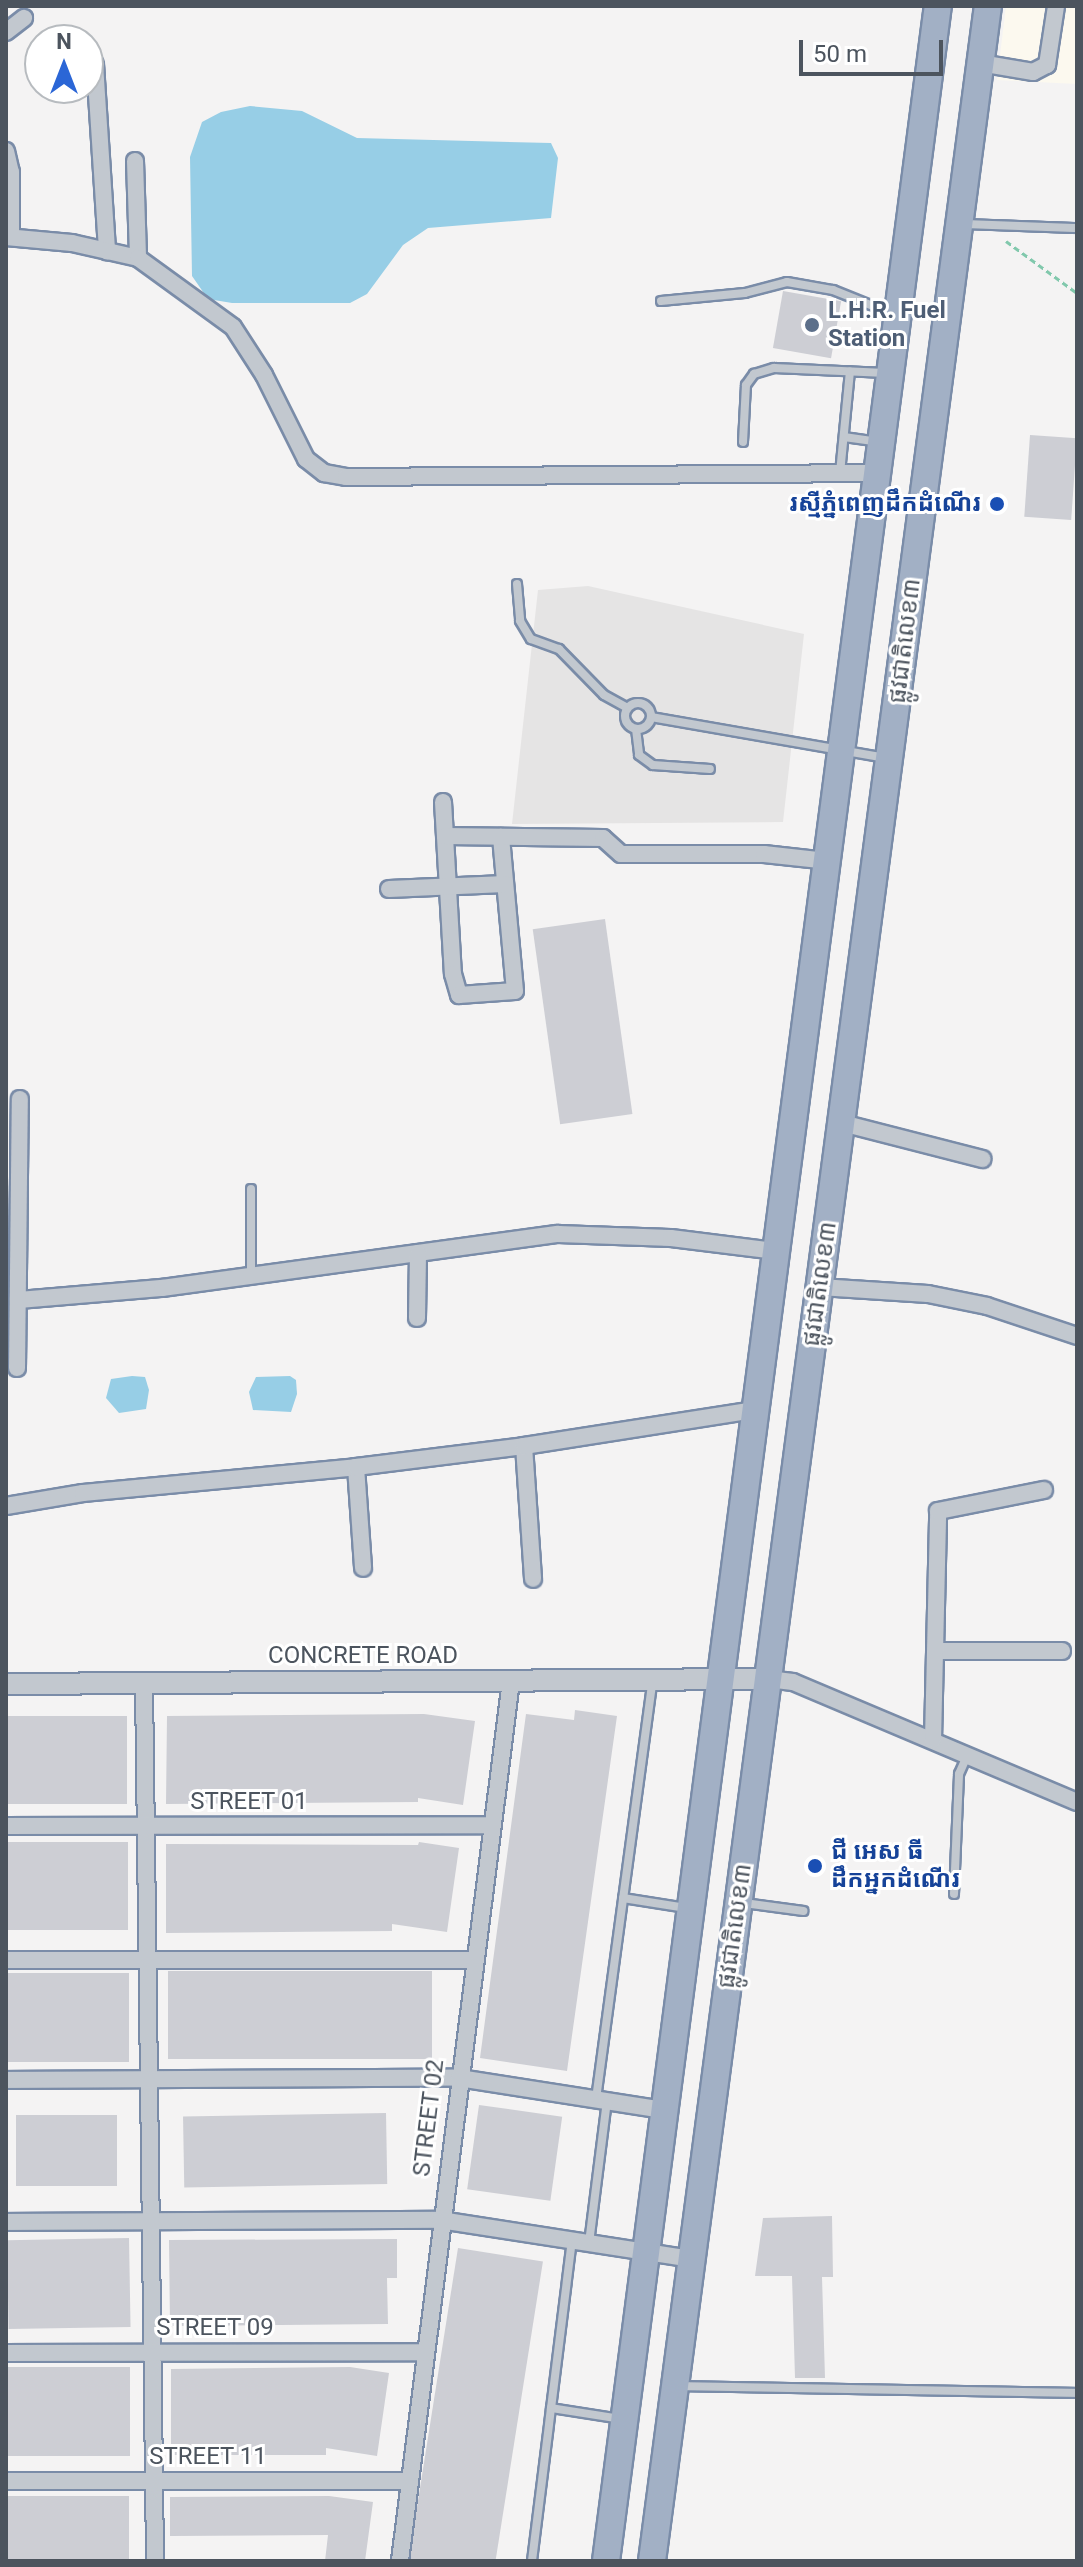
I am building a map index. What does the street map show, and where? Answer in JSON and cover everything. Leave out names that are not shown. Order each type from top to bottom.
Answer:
[{"type":"highway","name":"ផ្លូវជាតិលេខ៣","points":[[606,2561],[938,6]]},
{"type":"highway","name":"ផ្លូវជាតិលេខ៣","points":[[652,2561],[890,758],[972,224],[980,63],[988,6]]},
{"type":"street","points":[[980,63],[1033,72],[1047,65],[1056,6]]},
{"type":"street","points":[[6,32],[24,18]]},
{"type":"street","points":[[98,104],[107,252]]},
{"type":"street","points":[[6,151],[11,172],[9,237],[72,243],[138,258],[233,327],[264,375],[306,459],[324,473],[346,477],[877,473]]},
{"type":"street","points":[[135,161],[138,258]]},
{"type":"street","points":[[443,802],[453,974],[459,995],[515,991],[501,837]]},
{"type":"street","points":[[445,836],[603,838],[621,854],[764,854],[827,861]]},
{"type":"street","points":[[389,889],[505,884]]},
{"type":"street","points":[[17,1368],[20,1099]]},
{"type":"street","points":[[842,1123],[982,1159]]},
{"type":"street","points":[[18,1300],[162,1288],[558,1234],[671,1238],[776,1251]]},
{"type":"street","points":[[417,1318],[418,1253]]},
{"type":"street","points":[[820,1287],[928,1294],[987,1306],[1077,1336]]},
{"type":"street","points":[[6,1506],[83,1493],[356,1467],[524,1446],[755,1410]]},
{"type":"street","points":[[524,1446],[533,1579]]},
{"type":"street","points":[[356,1467],[363,1568]]},
{"type":"street","points":[[933,1740],[938,1511],[1044,1490]]},
{"type":"street","points":[[937,1651],[1062,1651]]},
{"type":"street","points":[[768,1679],[793,1682],[1077,1802]]},
{"type":"street","name":"CONCRETE ROAD","points":[[6,1684],[768,1679]]},
{"type":"street","name":"STREET 02","points":[[400,2561],[440,2220],[511,1681]]},
{"type":"street","points":[[144,1683],[155,2561]]},
{"type":"street","name":"STREET 01","points":[[6,1826],[492,1825]]},
{"type":"street","points":[[6,1960],[474,1960]]},
{"type":"street","points":[[6,2080],[459,2078],[664,2110]]},
{"type":"street","points":[[6,2222],[440,2220],[691,2259]]},
{"type":"street","name":"STREET 09","points":[[6,2353],[425,2352]]},
{"type":"street","name":"STREET 11","points":[[6,2481],[410,2481]]},
{"type":"lane","points":[[972,224],[1077,228]]},
{"type":"lane","points":[[661,301],[745,293],[787,282],[833,290],[898,316]]},
{"type":"lane","points":[[743,442],[746,385],[754,374],[774,368],[890,374]]},
{"type":"lane","points":[[840,473],[850,371]]},
{"type":"lane","points":[[844,437],[881,442]]},
{"type":"lane","points":[[517,584],[520,621],[531,639],[559,649],[604,695],[627,708],[643,704],[651,717],[890,758]]},
{"type":"lane","points":[[627,708],[626,721],[636,729],[639,755],[653,765],[710,769]]},
{"type":"lane","points":[[636,729],[646,726],[651,717]]},
{"type":"lane","points":[[251,1189],[251,1274]]},
{"type":"lane","points":[[533,2561],[551,2408],[601,2100],[623,1898],[653,1680]]},
{"type":"lane","points":[[954,1894],[959,1774],[967,1755]]},
{"type":"lane","points":[[623,1898],[690,1909]]},
{"type":"lane","points":[[738,1902],[803,1911]]},
{"type":"lane","points":[[675,2386],[1077,2393]]},
{"type":"lane","points":[[551,2408],[624,2419]]},
{"type":"path","points":[[972,224],[1077,293]]},
{"type":"shaded area","points":[[1006,6],[1077,6],[1077,84],[997,80]]},
{"type":"shaded area","points":[[588,586],[804,634],[783,822],[512,824],[538,590]]},
{"type":"water","points":[[250,106],[302,111],[357,138],[551,143],[558,158],[551,218],[428,228],[403,245],[367,294],[350,303],[232,303],[208,299],[192,276],[190,157],[202,122],[221,112]]},
{"type":"water","points":[[290,1376],[296,1380],[297,1394],[291,1412],[253,1410],[249,1392],[256,1377]]},
{"type":"water","points":[[145,1377],[149,1390],[146,1409],[119,1413],[106,1398],[111,1379]]},
{"type":"building","points":[[783,291],[841,301],[831,358],[773,348]]},
{"type":"building","points":[[1030,435],[1077,438],[1071,520],[1024,517]]},
{"type":"building","points":[[605,919],[632,1114],[560,1124],[533,929]]},
{"type":"building","points":[[575,1710],[617,1716],[567,2071],[480,2058],[526,1714],[574,1720]]},
{"type":"building","points":[[424,1714],[475,1721],[463,1805],[418,1798],[418,1802],[166,1804],[167,1716]]},
{"type":"building","points":[[6,1716],[127,1716],[127,1804],[6,1804]]},
{"type":"building","points":[[6,1842],[128,1842],[128,1930],[6,1930]]},
{"type":"building","points":[[419,1842],[459,1848],[447,1932],[392,1924],[392,1931],[166,1933],[166,1844],[418,1845]]},
{"type":"building","points":[[168,1971],[432,1971],[432,2059],[168,2059]]},
{"type":"building","points":[[6,1973],[129,1973],[129,2062],[6,2062]]},
{"type":"building","points":[[479,2105],[562,2117],[550,2201],[467,2189]]},
{"type":"building","points":[[386,2113],[387,2184],[184,2188],[183,2117]]},
{"type":"building","points":[[16,2115],[117,2115],[117,2186],[16,2186]]},
{"type":"building","points":[[832,2216],[833,2277],[822,2277],[825,2378],[795,2378],[792,2276],[755,2276],[763,2218]]},
{"type":"building","points":[[129,2238],[131,2327],[9,2329],[7,2240]]},
{"type":"building","points":[[397,2239],[397,2278],[387,2278],[388,2324],[170,2326],[169,2240]]},
{"type":"building","points":[[458,2248],[543,2261],[495,2561],[409,2560]]},
{"type":"building","points":[[8,2367],[130,2367],[130,2456],[8,2456]]},
{"type":"building","points":[[350,2367],[389,2373],[377,2456],[326,2448],[326,2455],[171,2455],[171,2369]]},
{"type":"building","points":[[7,2496],[129,2496],[129,2561],[7,2561]]},
{"type":"building","points":[[329,2496],[373,2502],[365,2561],[325,2561],[328,2535],[170,2536],[170,2497]]},
{"type":"place","name":"L.H.R. Fuel Station","points":[[812,325]]},
{"type":"place","name":"រស្មីភ្នំពេញដឹកដំណើរ","points":[[997,504]]},
{"type":"place","name":"ជី អេស ធី ដឹកអ្នកដំណើរ","points":[[815,1866]]}]
